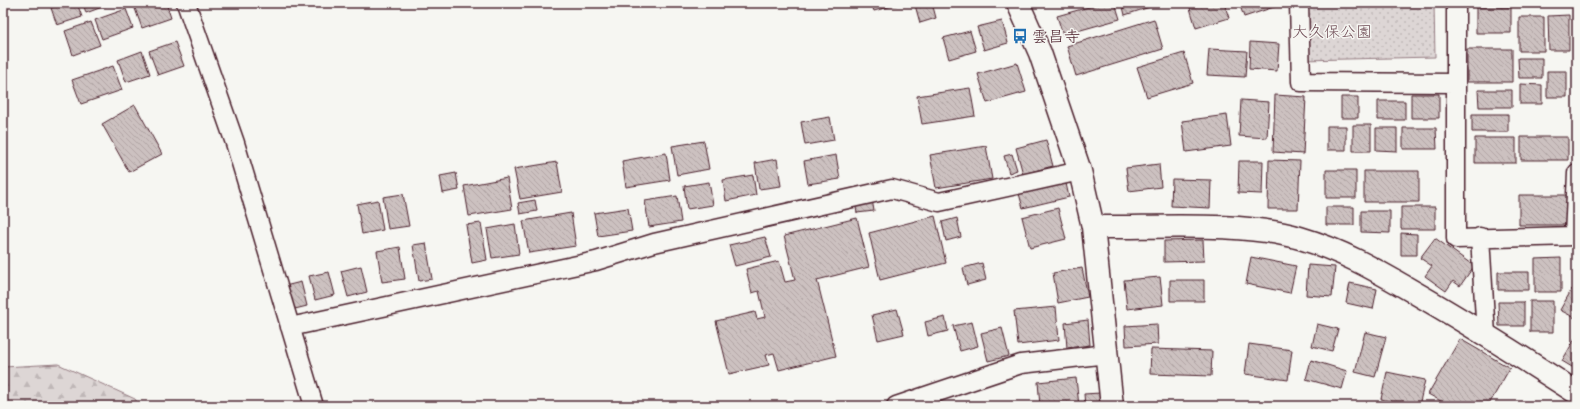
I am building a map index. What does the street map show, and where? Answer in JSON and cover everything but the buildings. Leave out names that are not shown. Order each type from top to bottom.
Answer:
[{"type":"street","points":[[186,3],[235,143],[314,406]]},
{"type":"street","points":[[1018,3],[1040,53],[1080,171],[1092,227],[1112,406]]},
{"type":"street","points":[[1299,3],[1301,82],[1455,83]]},
{"type":"street","points":[[1456,3],[1456,239],[1480,237],[1574,236],[1577,173]]},
{"type":"street","points":[[290,327],[596,261],[654,243],[892,189],[939,202],[1080,171]]},
{"type":"street","points":[[1092,227],[1213,228],[1255,231],[1299,238],[1334,250],[1366,264],[1486,335],[1577,393]]},
{"type":"street","points":[[1480,237],[1486,335]]},
{"type":"street","points":[[896,406],[1021,364],[1107,354]]},
{"type":"green space","name":"大久保公園","points":[[1302,3],[1434,3],[1435,57],[1303,60]]},
{"type":"green space","points":[[58,364],[135,399],[140,406],[3,406],[3,367]]},
{"type":"place","name":"雲昌寺","points":[[1020,36]]}]
